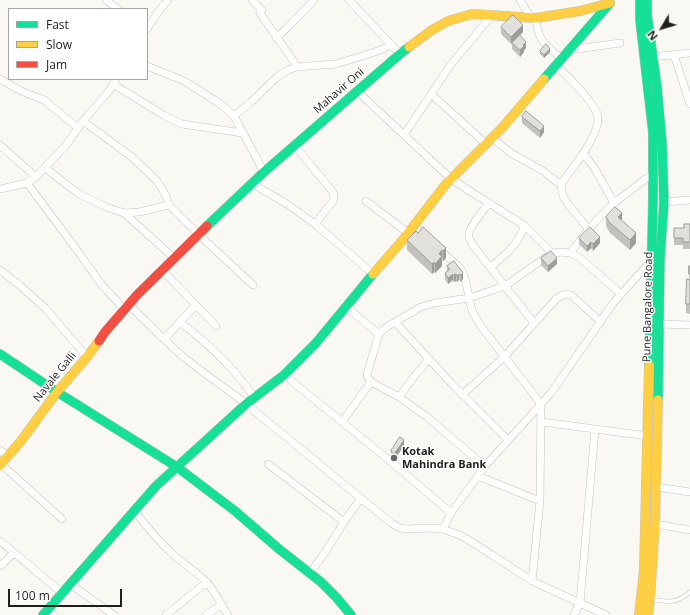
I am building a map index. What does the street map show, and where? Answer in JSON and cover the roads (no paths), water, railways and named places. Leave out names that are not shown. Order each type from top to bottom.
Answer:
[{"type":"street","points":[[106,0],[117,8]]},
{"type":"street","points":[[148,27],[168,0]]},
{"type":"street","points":[[252,0],[261,12],[276,38],[294,62]]},
{"type":"street","points":[[276,38],[314,0]]},
{"type":"street","points":[[349,0],[400,54]]},
{"type":"street","points":[[520,0],[534,18],[537,30],[545,44],[597,111],[599,119],[597,128],[562,185],[563,196],[589,230]]},
{"type":"street","name":"Pune Bangalore Road","points":[[640,0],[640,20],[652,57],[662,142],[664,202],[660,258],[657,487],[648,615]]},
{"type":"street","name":"Pune Bangalore Road","points":[[639,615],[644,570],[652,260],[653,133],[646,39],[647,0]]},
{"type":"street","points":[[48,613],[62,593],[156,486],[246,404],[284,375],[316,342],[373,274],[413,231],[451,179],[502,128],[612,1]]},
{"type":"street","name":"Mahavir Oni","points":[[126,307],[251,183],[400,54],[432,30],[448,21],[472,14],[534,18],[580,11],[612,1]]},
{"type":"street","points":[[404,135],[449,67],[491,16]]},
{"type":"street","points":[[569,50],[620,43]]},
{"type":"street","points":[[234,116],[277,77],[286,71],[296,67],[336,64],[392,45]]},
{"type":"street","points":[[652,57],[690,53]]},
{"type":"street","points":[[674,55],[690,104]]},
{"type":"street","points":[[148,66],[184,81],[219,103],[234,116],[264,172]]},
{"type":"street","points":[[0,79],[44,100],[78,128]]},
{"type":"street","points":[[0,189],[26,183],[36,177],[67,144],[83,121],[109,91],[115,81],[165,116],[182,124],[242,133]]},
{"type":"street","points":[[357,91],[451,179],[525,226],[552,253]]},
{"type":"street","points":[[431,94],[489,141],[543,171],[562,185]]},
{"type":"street","points":[[83,121],[132,157],[157,181],[165,194],[169,205],[198,234],[254,285]]},
{"type":"street","points":[[0,145],[36,177]]},
{"type":"street","points":[[294,145],[329,186],[333,193],[333,201],[315,224]]},
{"type":"street","points":[[583,153],[595,169],[614,203]]},
{"type":"street","points":[[45,168],[79,194],[106,207],[124,212],[139,212],[169,205]]},
{"type":"street","points":[[570,253],[614,203],[653,175]]},
{"type":"street","points":[[26,183],[102,285],[197,368],[246,404],[391,523],[400,528],[443,529],[462,536],[532,581],[606,615]]},
{"type":"street","points":[[251,183],[287,204],[315,224],[373,274]]},
{"type":"street","points":[[664,202],[690,200]]},
{"type":"street","points":[[366,201],[413,231]]},
{"type":"street","points":[[489,203],[472,226],[469,233],[469,238],[472,244],[534,323]]},
{"type":"street","points":[[124,212],[174,258]]},
{"type":"street","points":[[491,267],[509,251],[517,241],[525,226]]},
{"type":"street","points":[[436,246],[462,271],[465,278],[472,311],[480,325],[541,404],[540,501],[532,581]]},
{"type":"street","points":[[485,466],[399,397],[371,382],[367,374],[379,334],[385,328],[421,307],[435,303],[469,298],[505,286],[552,253],[570,253],[580,258],[621,294]]},
{"type":"street","points":[[443,529],[451,513],[485,466],[551,393],[614,302],[652,260]]},
{"type":"street","points":[[0,270],[18,283],[45,308],[87,357]]},
{"type":"street","points":[[162,270],[216,326]]},
{"type":"street","points":[[462,395],[505,356],[557,298],[563,294],[571,295],[601,322]]},
{"type":"street","points":[[164,339],[196,305]]},
{"type":"street","name":"Navale Galli","points":[[1,464],[21,441],[57,392],[87,357],[126,307]]},
{"type":"street","points":[[346,307],[379,334]]},
{"type":"street","points":[[180,322],[227,363],[255,398]]},
{"type":"street","points":[[395,322],[451,384],[508,440]]},
{"type":"street","points":[[659,324],[690,325]]},
{"type":"street","points":[[0,354],[57,392],[177,466],[235,511],[310,574],[336,597],[351,615]]},
{"type":"street","points":[[399,397],[429,359]]},
{"type":"street","points":[[284,375],[389,460],[451,513]]},
{"type":"street","points":[[342,422],[371,382]]},
{"type":"street","points":[[542,422],[648,436]]},
{"type":"street","points":[[574,615],[580,604],[594,429]]},
{"type":"street","points":[[0,450],[8,456]]},
{"type":"street","points":[[1,464],[62,519]]},
{"type":"street","points":[[268,464],[344,522]]},
{"type":"street","points":[[478,476],[540,501]]},
{"type":"street","points":[[657,487],[690,492]]},
{"type":"street","points":[[310,574],[344,522],[362,498]]},
{"type":"street","points":[[134,510],[158,540],[207,582],[215,592],[228,615]]},
{"type":"street","points":[[655,524],[690,530]]},
{"type":"street","points":[[0,541],[62,593]]},
{"type":"street","points":[[0,566],[14,553]]},
{"type":"street","points":[[170,614],[207,582]]},
{"type":"street","points":[[70,584],[114,615]]},
{"type":"street","points":[[206,615],[221,604]]},
{"type":"lane","points":[[650,599],[667,602],[685,597],[690,592]]},
{"type":"place","name":"Kotak Mahindra Bank","points":[[394,458]]}]
